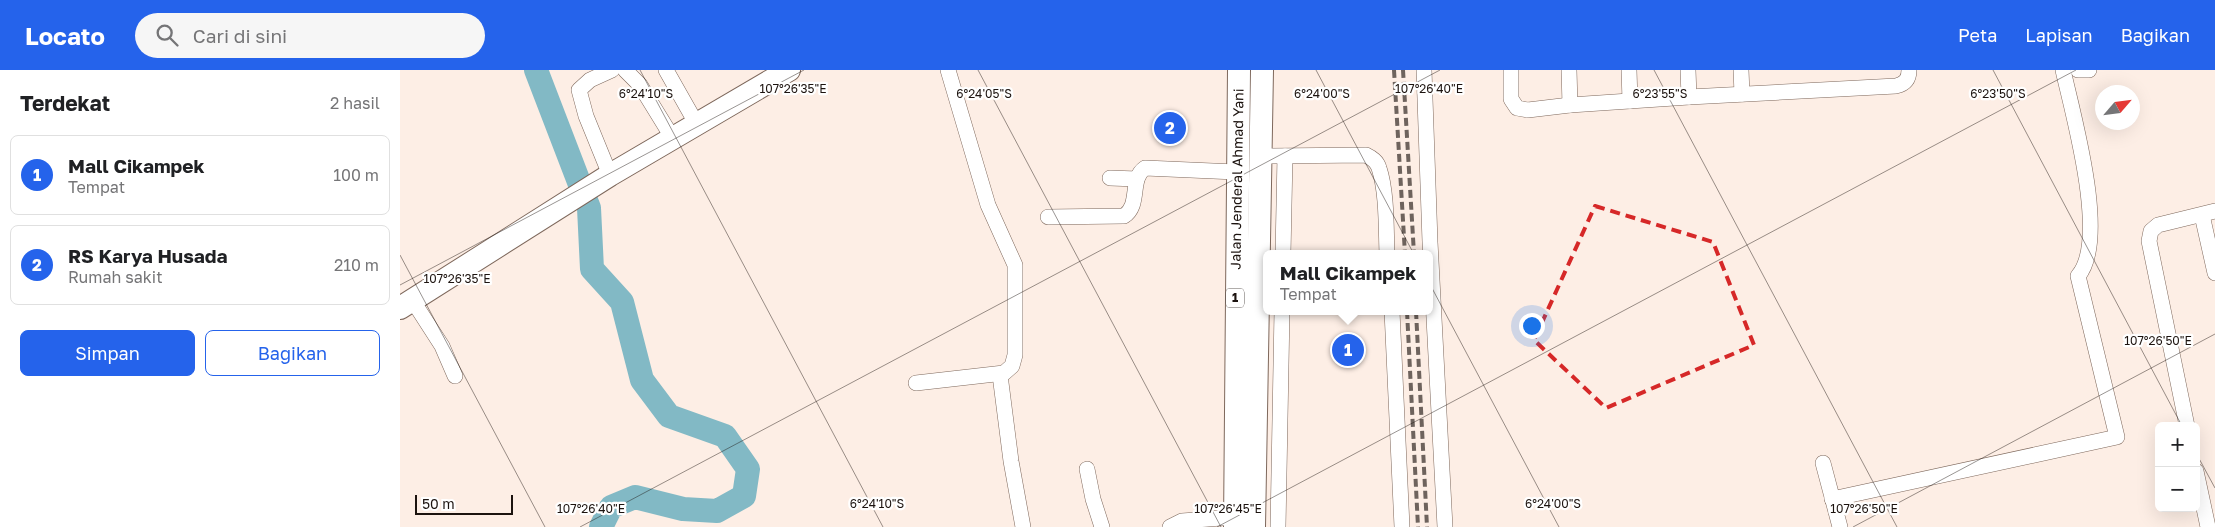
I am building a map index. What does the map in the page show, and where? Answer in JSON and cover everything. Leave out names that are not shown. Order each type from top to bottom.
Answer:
[{"type":"highway","points":[[407,304],[696,123],[789,70]]},
{"type":"highway","name":"Jalan Jenderal Ahmad Yani","points":[[1239,70],[1236,233],[1241,524]]},
{"type":"highway","name":"Jalan Jenderal Ahmad Yani","points":[[1241,524],[1260,232],[1262,70]]},
{"type":"highway","points":[[1236,233],[1260,232]]},
{"type":"street","points":[[603,180],[580,90],[590,80],[612,70]]},
{"type":"street","points":[[625,70],[640,85],[672,138]]},
{"type":"street","points":[[666,70],[696,123]]},
{"type":"street","points":[[916,383],[1000,375],[1012,366],[1015,355],[1013,339],[1015,265],[988,204],[948,70]]},
{"type":"street","points":[[1424,70],[1431,250]]},
{"type":"street","points":[[1511,70],[1511,99],[1517,108],[1528,110],[1570,104],[1689,96],[1896,86],[1907,80],[1908,70]]},
{"type":"street","points":[[1569,70],[1570,104]]},
{"type":"street","points":[[1629,70],[1630,101]]},
{"type":"street","points":[[1688,70],[1689,96]]},
{"type":"street","points":[[1741,70],[1742,94]]},
{"type":"street","points":[[1832,499],[2117,437],[2078,276],[2084,268],[2089,245],[2090,213],[2077,132],[2063,70]]},
{"type":"street","points":[[2078,70],[2089,70]]},
{"type":"street","points":[[1261,156],[1366,155],[1374,159],[1379,167],[1383,190],[1388,250]]},
{"type":"street","points":[[1283,250],[1284,156]]},
{"type":"street","points":[[1048,217],[1124,216],[1132,207],[1136,180],[1141,171],[1150,167],[1236,172]]},
{"type":"street","points":[[1110,178],[1136,180]]},
{"type":"street","points":[[2186,422],[2150,240],[2151,231],[2158,225],[2208,213],[2215,273]]},
{"type":"street","points":[[1433,280],[1446,527]]},
{"type":"street","points":[[407,304],[442,346],[455,376]]},
{"type":"street","points":[[1278,527],[1282,315]]},
{"type":"street","points":[[1392,315],[1402,527]]},
{"type":"street","points":[[1000,375],[1011,461],[1023,527]]},
{"type":"street","points":[[1822,463],[1840,527]]},
{"type":"street","points":[[1087,469],[1093,499],[1102,527]]},
{"type":"street","points":[[2200,490],[2208,527]]},
{"type":"street","points":[[1170,527],[1182,522],[1241,524]]},
{"type":"highlighted area","points":[[1595,206],[1713,242],[1754,345],[1606,408],[1534,340]]},
{"type":"waterway","points":[[536,70],[589,208],[592,269],[622,302],[642,380],[669,416],[725,436],[748,469],[744,496],[717,511],[683,509],[635,497],[611,507],[601,527]]},
{"type":"railway","points":[[1394,70],[1405,250]]},
{"type":"railway","points":[[1403,70],[1414,250]]},
{"type":"railway","points":[[1407,315],[1418,527]]},
{"type":"railway","points":[[1416,315],[1427,527]]},
{"type":"place","name":"RS Karya Husada","points":[[1170,128]]},
{"type":"place","name":"Mall Cikampek","points":[[1348,350]]}]
